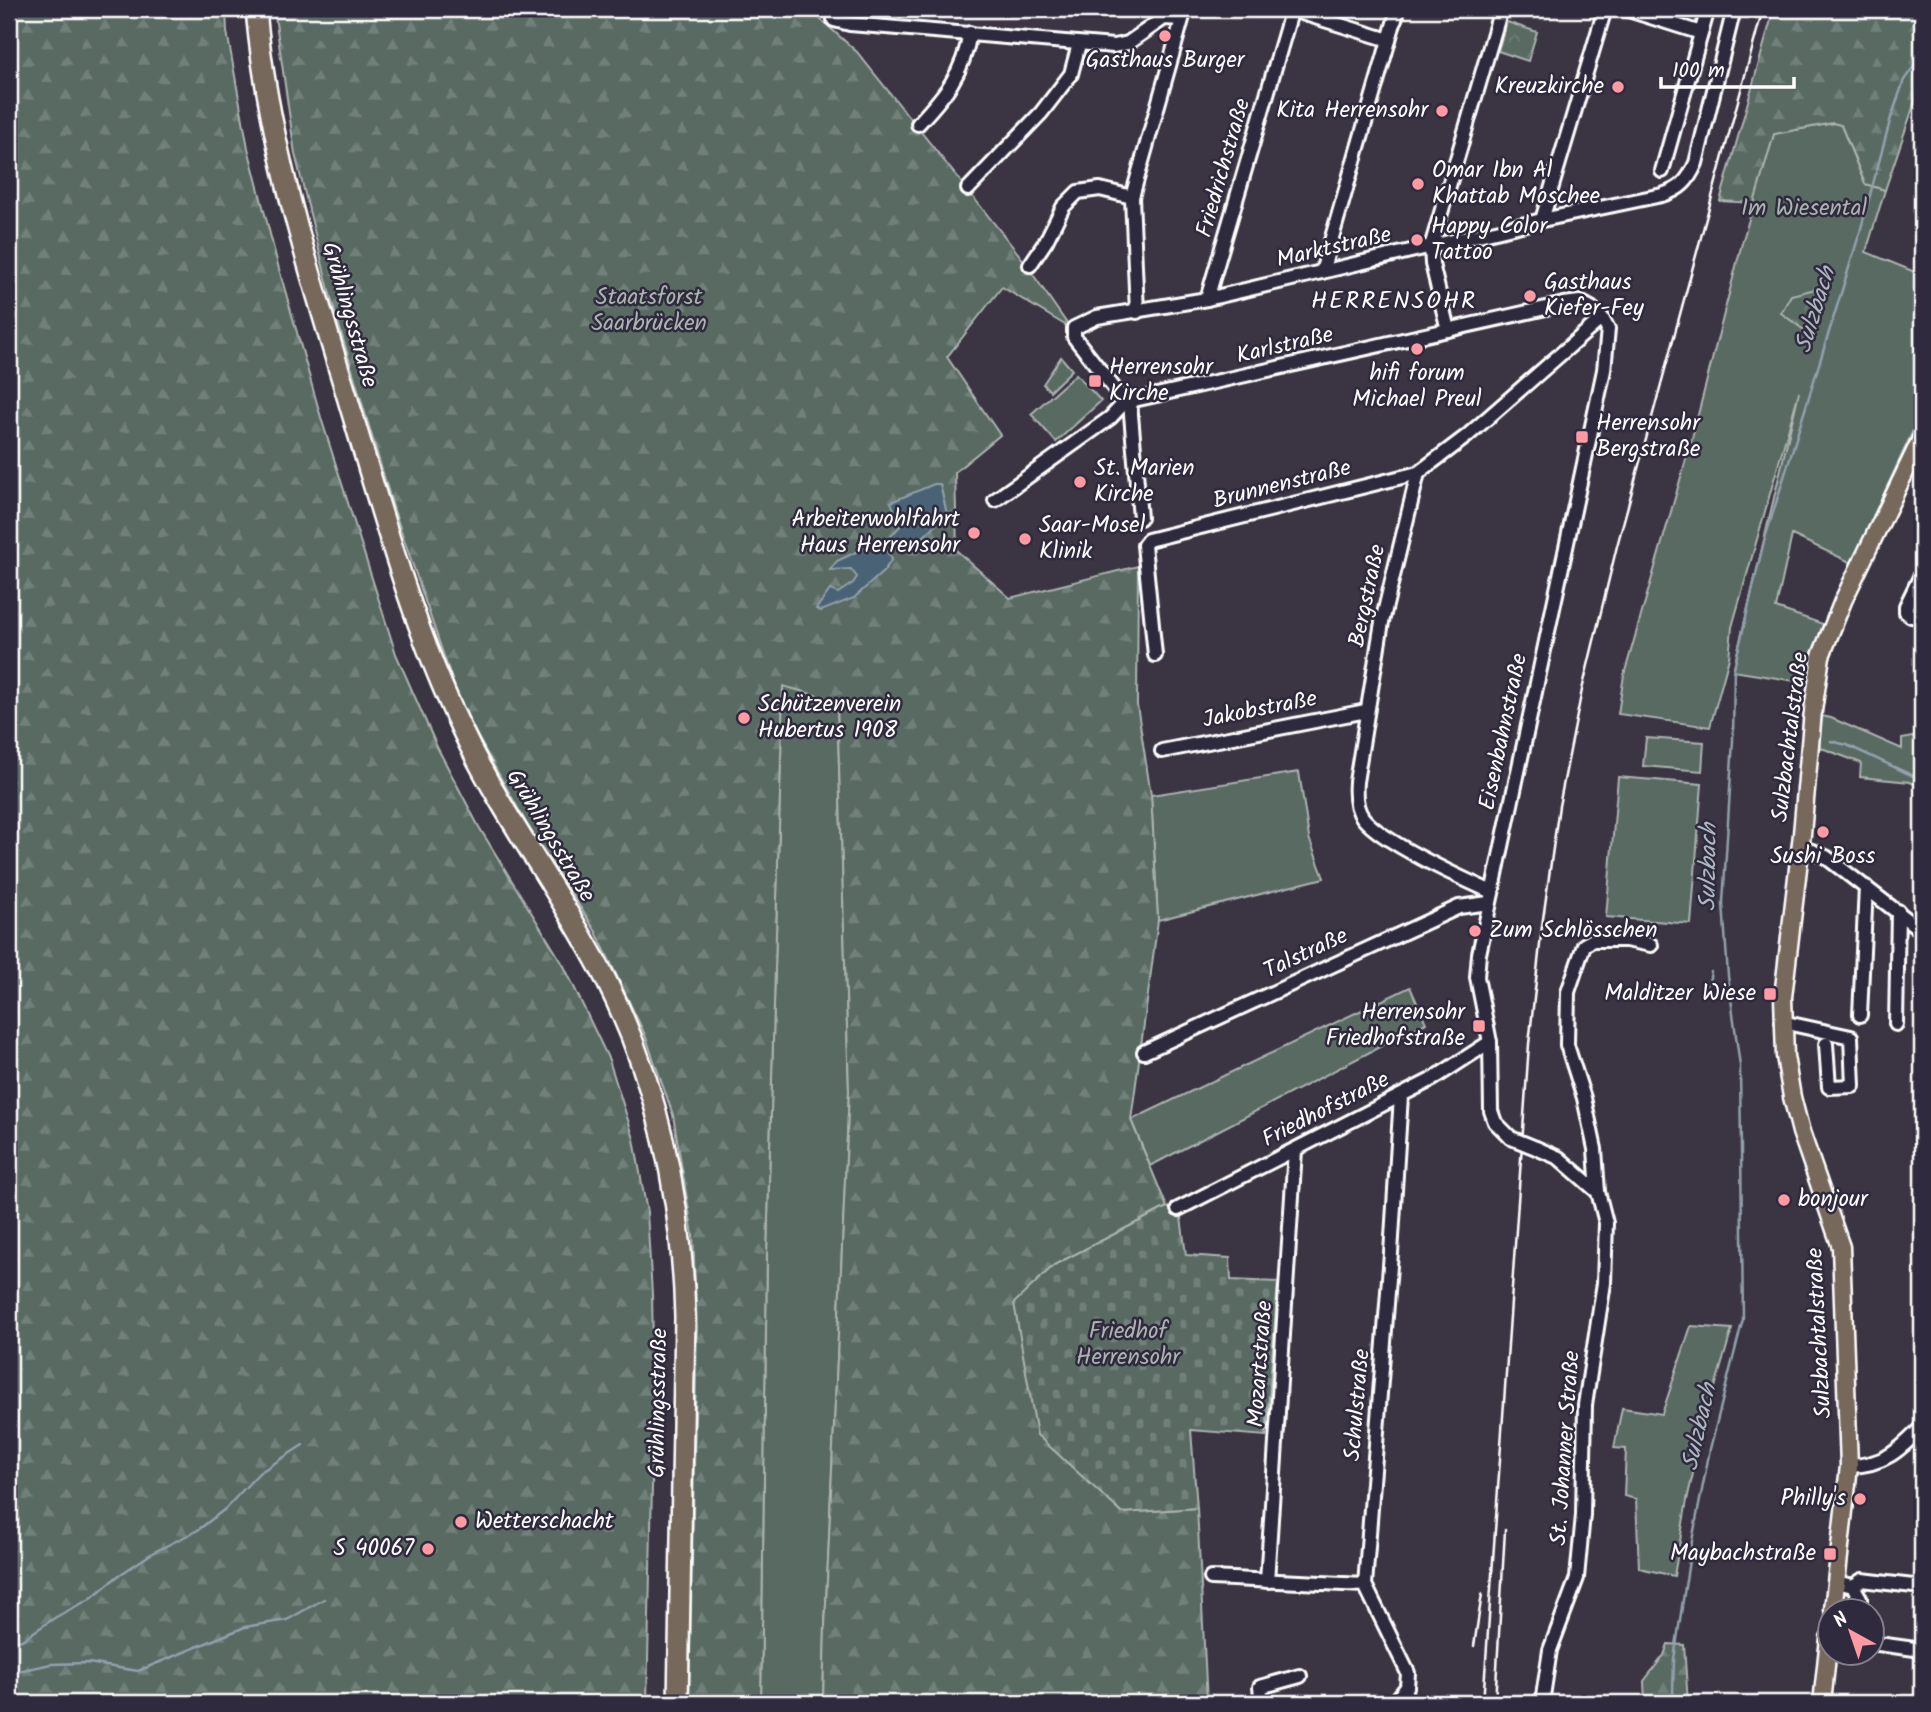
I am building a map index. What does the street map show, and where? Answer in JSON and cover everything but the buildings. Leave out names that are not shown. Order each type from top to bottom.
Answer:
[{"type":"highway","points":[[243,9],[254,88],[283,213],[360,485],[409,636],[434,700],[475,783],[594,985],[616,1032],[646,1118],[658,1168],[665,1217],[672,1306],[665,1703]]},
{"type":"highway","name":"Grühlingsstraße","points":[[256,9],[267,86],[294,209],[364,453],[421,632],[439,681],[493,791],[605,979],[645,1070],[659,1115],[671,1166],[684,1267],[678,1703]]},
{"type":"main road","name":"Sulzbachtalstraße","points":[[1835,1596],[1848,1474],[1841,1247],[1796,1115],[1784,1056],[1783,997],[1812,710],[1821,656],[1843,601],[1922,437]]},
{"type":"main road","points":[[1822,1703],[1826,1666]]},
{"type":"street","points":[[1292,9],[1389,40]]},
{"type":"street","name":"Friedrichstraße","points":[[1207,299],[1292,9]]},
{"type":"street","points":[[1322,272],[1398,9]]},
{"type":"street","points":[[1448,330],[1432,264],[1431,247],[1501,9]]},
{"type":"street","points":[[1542,220],[1605,9]]},
{"type":"street","points":[[1625,9],[1701,33]]},
{"type":"street","points":[[1662,171],[1708,9]]},
{"type":"street","name":"Marktstraße","points":[[1127,402],[1074,337],[1074,328],[1097,317],[1207,299],[1542,220],[1662,195],[1678,189],[1690,178],[1710,113],[1734,9]]},
{"type":"street","points":[[834,20],[850,24],[1114,46],[1128,43],[1164,18],[1183,14],[1132,197],[1136,312]]},
{"type":"street","points":[[918,124],[953,81],[966,56],[970,33]]},
{"type":"street","points":[[968,189],[1041,113],[1071,74],[1079,44]]},
{"type":"street","points":[[1030,265],[1063,207],[1078,192],[1100,189],[1132,197]]},
{"type":"street","name":"Karlstraße","points":[[1127,402],[1580,302],[1591,308],[1605,324]]},
{"type":"street","points":[[1418,473],[1605,324]]},
{"type":"street","name":"Eisenbahnstraße","points":[[1598,1192],[1559,1158],[1511,1138],[1495,1122],[1491,1111],[1490,1042],[1477,977],[1490,898],[1604,370],[1605,324]]},
{"type":"street","points":[[995,500],[1111,418],[1127,402]]},
{"type":"street","points":[[1127,402],[1140,518]]},
{"type":"street","name":"Brunnenstraße","points":[[1155,655],[1144,545],[1148,540],[1418,473]]},
{"type":"street","name":"Bergstraße","points":[[1418,473],[1382,622],[1366,711],[1355,798],[1363,818],[1386,837],[1490,898]]},
{"type":"street","points":[[1922,573],[1906,606],[1906,612],[1911,616],[1922,617]]},
{"type":"street","name":"Jakobstraße","points":[[1162,751],[1366,711]]},
{"type":"street","points":[[1800,849],[1826,858],[1922,931]]},
{"type":"street","points":[[1860,1015],[1866,887]]},
{"type":"street","name":"Talstraße","points":[[1144,1052],[1459,907],[1490,898]]},
{"type":"street","points":[[1896,1024],[1898,911]]},
{"type":"street","name":"St. Johanner Straße","points":[[1542,1703],[1550,1650],[1577,1578],[1583,1515],[1585,1405],[1605,1267],[1604,1211],[1598,1192],[1595,1149],[1584,1098],[1567,1045],[1567,992],[1584,945],[1593,940],[1626,940],[1651,945]]},
{"type":"street","points":[[1782,1022],[1851,1037],[1853,1086],[1829,1087],[1826,1044]]},
{"type":"street","name":"Friedhofstraße","points":[[1178,1209],[1433,1079],[1490,1042]]},
{"type":"street","name":"Schulstraße","points":[[1365,1585],[1401,1096]]},
{"type":"street","name":"Mozartstraße","points":[[1267,1581],[1296,1150]]},
{"type":"street","points":[[1848,1474],[1899,1451],[1922,1427]]},
{"type":"street","points":[[1211,1578],[1365,1585],[1408,1673],[1407,1687],[1394,1703]]},
{"type":"street","points":[[1853,1586],[1862,1580],[1922,1587]]},
{"type":"street","points":[[1836,1582],[1853,1586],[1859,1596]]},
{"type":"street","points":[[1885,1645],[1922,1650]]},
{"type":"street","points":[[1262,1703],[1260,1687],[1300,1676]]},
{"type":"green space","points":[[9,9],[226,9],[227,32],[248,148],[279,269],[322,421],[396,654],[437,747],[479,827],[564,966],[609,1060],[634,1139],[647,1212],[652,1294],[654,1399],[647,1703],[9,1703]]},
{"type":"green space","name":"Staatsforst Saarbrücken","points":[[274,9],[819,9],[819,18],[857,52],[1021,257],[1070,328],[1002,287],[947,357],[1000,435],[955,472],[957,551],[1010,598],[1138,566],[1137,705],[1151,795],[1158,920],[1131,1120],[1167,1207],[1054,1265],[1122,1513],[1197,1508],[1207,1703],[823,1703],[849,1091],[837,701],[783,686],[767,1253],[761,1703],[689,1703],[697,1327],[693,1235],[673,1115],[645,1035],[596,932],[528,826],[462,709],[394,510],[332,302],[295,154]]},
{"type":"green space","points":[[1774,9],[1922,9],[1922,81],[1885,190],[1865,184],[1841,125],[1833,123],[1774,134],[1754,203],[1720,201]]},
{"type":"green space","points":[[1507,22],[1537,32],[1528,61],[1498,51]]},
{"type":"green space","points":[[1834,123],[1841,125],[1865,184],[1885,190],[1866,252],[1922,275],[1922,411],[1852,563],[1792,535],[1776,608],[1823,624],[1813,653],[1808,683],[1733,671],[1799,392],[1732,627],[1729,658],[1710,727],[1618,714],[1624,675],[1691,442],[1742,243],[1774,134]]},
{"type":"green space","name":"Im Wiesental","points":[[1824,287],[1804,330],[1781,313],[1791,295]]},
{"type":"green space","points":[[1061,357],[1072,370],[1050,391],[1043,384]]},
{"type":"green space","points":[[1076,374],[1101,401],[1056,442],[1031,414]]},
{"type":"green space","points":[[783,685],[837,700],[849,1091],[823,1703],[761,1703],[767,1253]]},
{"type":"green space","points":[[1822,716],[1902,749],[1902,739],[1922,735],[1922,788],[1910,782],[1860,777],[1861,763],[1819,747]]},
{"type":"green space","points":[[1646,738],[1704,742],[1702,771],[1643,766]]},
{"type":"green space","points":[[1299,772],[1309,838],[1324,878],[1158,920],[1151,795]]},
{"type":"green space","points":[[1618,777],[1702,784],[1691,924],[1606,917]]},
{"type":"green space","points":[[1410,987],[1426,1023],[1150,1166],[1131,1120]]},
{"type":"green space","name":"Friedhof Herrensohr","points":[[1167,1207],[1181,1217],[1186,1255],[1230,1258],[1231,1280],[1278,1282],[1266,1436],[1191,1430],[1197,1508],[1122,1513],[1037,1435],[1014,1303],[1054,1265]]},
{"type":"green space","points":[[1691,1326],[1732,1329],[1704,1425],[1674,1576],[1639,1568],[1636,1499],[1624,1496],[1626,1449],[1614,1448],[1622,1408],[1662,1414]]},
{"type":"green space","points":[[1668,1644],[1684,1645],[1688,1703],[1645,1703],[1644,1681],[1664,1655]]},
{"type":"water","points":[[940,484],[947,514],[917,543],[896,549],[891,536],[911,514],[904,511],[895,512],[891,502]]},
{"type":"water","points":[[877,542],[892,559],[884,571],[854,598],[821,611],[816,609],[830,590],[838,593],[857,577],[851,569],[830,570],[837,561]]},
{"type":"waterway","name":"Sulzbach","points":[[1674,1703],[1674,1659],[1692,1541],[1710,1449],[1743,1319],[1740,1066],[1728,976],[1723,903],[1733,740],[1734,668],[1763,545],[1860,232],[1890,121],[1904,80],[1922,55]]},
{"type":"waterway","points":[[1831,741],[1847,745],[1922,780]]},
{"type":"waterway","points":[[1700,994],[1709,982],[1711,972]]},
{"type":"waterway","points":[[9,1643],[22,1640],[56,1617],[90,1599],[154,1552],[198,1530],[225,1509],[259,1473],[303,1445]]},
{"type":"waterway","points":[[9,1673],[51,1664],[88,1663],[138,1671],[245,1627],[287,1620],[324,1599]]},
{"type":"railway","points":[[1483,1703],[1529,1044],[1559,806],[1582,690],[1617,546],[1763,9]]},
{"type":"railway","points":[[1495,1703],[1505,1530]]},
{"type":"railway","points":[[1474,1646],[1482,1594]]},
{"type":"place","name":"Gasthaus Burger","points":[[1165,36]]},
{"type":"place","name":"Kreuzkirche","points":[[1618,87]]},
{"type":"place","name":"Kita Herrensohr","points":[[1442,111]]},
{"type":"place","name":"Omar Ibn Al Khattab Moschee","points":[[1418,184]]},
{"type":"place","name":"Happy Color Tattoo","points":[[1417,240]]},
{"type":"place","name":"Gasthaus Kiefer-Fey","points":[[1530,296]]},
{"type":"place","name":"hifi forum Michael Preul","points":[[1417,349]]},
{"type":"place","name":"Herrensohr Kirche","points":[[1095,381]]},
{"type":"place","name":"Herrensohr Bergstraße","points":[[1582,437]]},
{"type":"place","name":"St. Marien Kirche","points":[[1080,482]]},
{"type":"place","name":"Arbeiterwohlfahrt Haus Herrensohr","points":[[974,533]]},
{"type":"place","name":"Saar-Mosel Klinik","points":[[1025,539]]},
{"type":"place","name":"Schützenverein Hubertus 1908","points":[[744,718]]},
{"type":"place","name":"Sushi Boss","points":[[1823,832]]},
{"type":"place","name":"Zum Schlösschen","points":[[1475,931]]},
{"type":"place","name":"Malditzer Wiese","points":[[1770,994]]},
{"type":"place","name":"Herrensohr Friedhofstraße","points":[[1479,1026]]},
{"type":"place","name":"bonjour","points":[[1784,1200]]},
{"type":"place","name":"Philly's","points":[[1860,1499]]},
{"type":"place","name":"Wetterschacht","points":[[461,1522]]},
{"type":"place","name":"S 40067","points":[[428,1549]]},
{"type":"place","name":"Maybachstraße","points":[[1830,1554]]},
{"type":"district","name":"HERRENSOHR","points":[[1394,301]]}]
